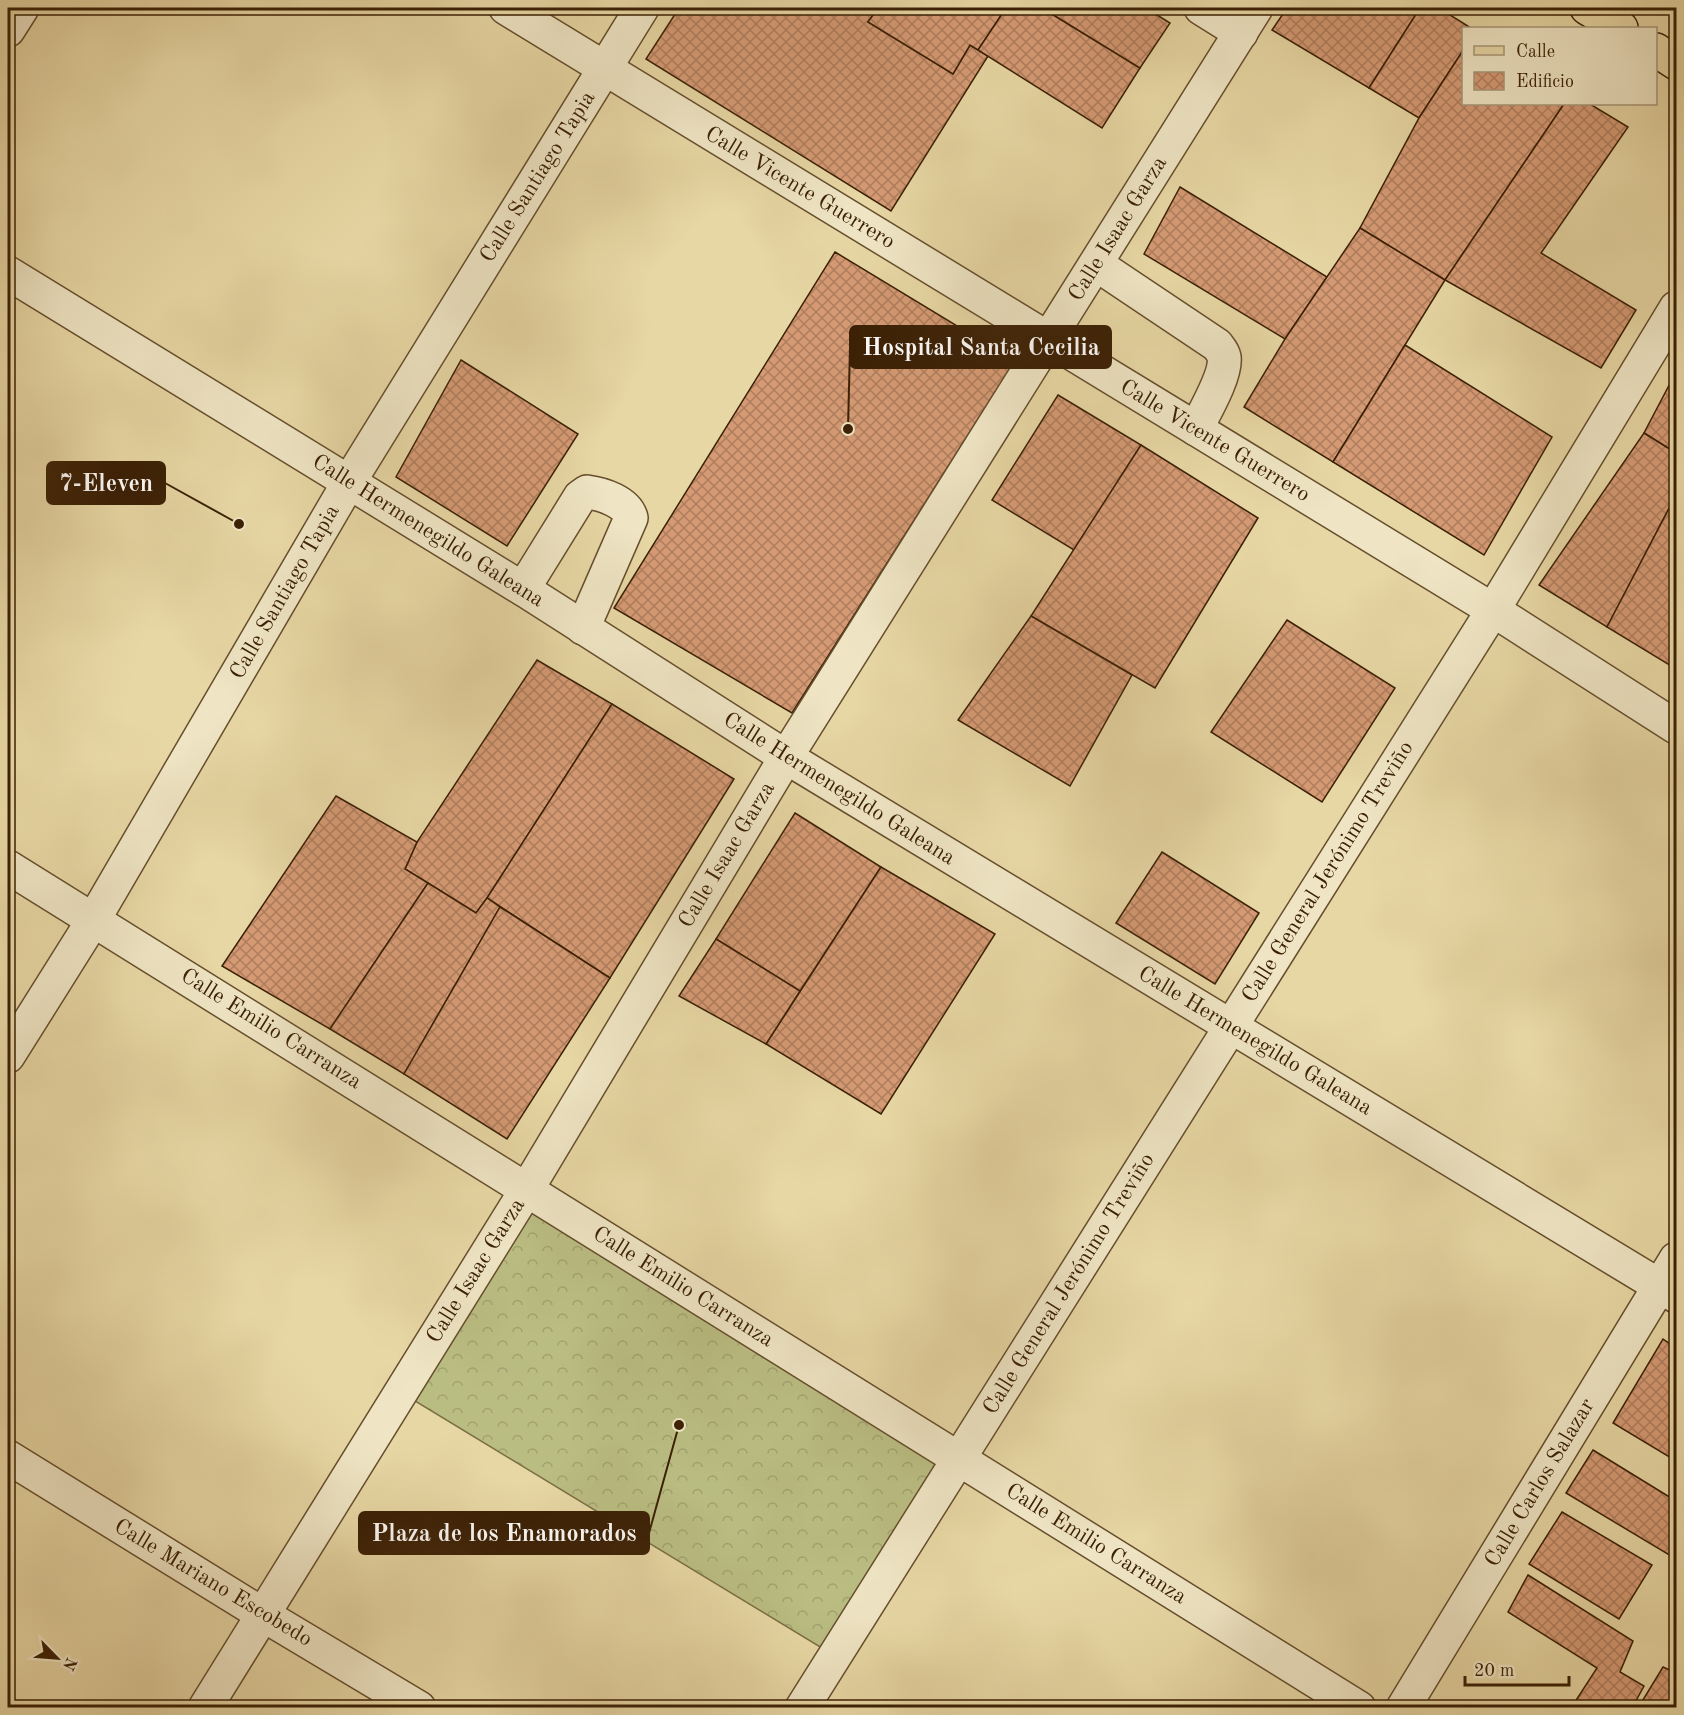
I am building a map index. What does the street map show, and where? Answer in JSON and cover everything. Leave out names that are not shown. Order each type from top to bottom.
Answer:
[{"type":"main road","points":[[1587,8],[1619,27]]},
{"type":"main road","points":[[1657,51],[1677,63]]},
{"type":"street","points":[[8,30],[22,8]]},
{"type":"street","name":"Calle Vicente Guerrero","points":[[506,8],[1493,610],[1677,727]]},
{"type":"street","name":"Calle Santiago Tapia","points":[[8,1056],[94,919],[349,482],[642,8]]},
{"type":"street","points":[[1201,8],[1248,20]]},
{"type":"street","name":"Calle Isaac Garza","points":[[205,1707],[527,1189],[786,757],[1248,20]]},
{"type":"street","points":[[1096,264],[1217,345],[1223,352],[1225,360],[1223,372],[1196,429]]},
{"type":"street","name":"Calle Hermenegildo Galeana","points":[[8,273],[523,589],[786,757],[1230,1027],[1671,1280]]},
{"type":"street","name":"Calle General Jerónimo Treviño","points":[[802,1707],[1493,610],[1677,308]]},
{"type":"street","points":[[523,589],[580,497],[587,492],[605,496],[619,504],[629,511],[631,518],[583,628]]},
{"type":"street","name":"Calle Emilio Carranza","points":[[8,867],[1359,1707]]},
{"type":"street","name":"Calle Carlos Salazar","points":[[1403,1707],[1671,1280]]},
{"type":"street","name":"Calle Mariano Escobedo","points":[[8,1457],[262,1614],[419,1707]]},
{"type":"green space","points":[[527,1189],[959,1459],[835,1656],[397,1390]]},
{"type":"building","points":[[679,8],[878,8],[868,22],[953,74],[970,45],[988,56],[891,211],[646,59]]},
{"type":"building","points":[[878,8],[1006,8],[978,50],[970,45],[953,74],[868,22]]},
{"type":"building","points":[[1006,8],[1042,8],[1140,68],[1102,128],[978,50]]},
{"type":"building","points":[[1042,8],[1146,8],[1170,23],[1140,68]]},
{"type":"building","points":[[1287,8],[1420,8],[1369,88],[1272,30]]},
{"type":"building","points":[[1420,8],[1439,8],[1469,27],[1462,27],[1462,52],[1419,118],[1369,88]]},
{"type":"building","points":[[1462,52],[1462,105],[1563,105],[1445,280],[1360,228],[1419,118]]},
{"type":"building","points":[[1563,105],[1592,105],[1628,127],[1541,253],[1636,310],[1601,368],[1445,280]]},
{"type":"building","points":[[1180,187],[1327,277],[1285,339],[1144,254]]},
{"type":"building","points":[[1360,228],[1445,280],[1333,462],[1244,407],[1285,339]]},
{"type":"building","points":[[835,252],[1015,361],[792,713],[614,608]]},
{"type":"building","points":[[1405,345],[1552,437],[1484,555],[1333,462]]},
{"type":"building","points":[[461,360],[578,434],[507,546],[396,477]]},
{"type":"building","points":[[1676,372],[1676,453],[1644,433]]},
{"type":"building","points":[[1058,395],[1141,445],[1074,550],[992,500]]},
{"type":"building","points":[[1644,433],[1676,453],[1676,495],[1607,627],[1539,585]]},
{"type":"building","points":[[1141,445],[1258,518],[1155,688],[1031,616]]},
{"type":"building","points":[[1676,495],[1676,669],[1607,627]]},
{"type":"building","points":[[1031,616],[1132,675],[1070,786],[958,720]]},
{"type":"building","points":[[1287,620],[1395,688],[1322,802],[1211,732]]},
{"type":"building","points":[[537,660],[612,704],[476,913],[405,869],[417,842]]},
{"type":"building","points":[[612,704],[734,779],[610,978],[487,898]]},
{"type":"building","points":[[336,796],[417,842],[405,869],[428,883],[330,1029],[222,966]]},
{"type":"building","points":[[795,813],[881,867],[800,991],[716,939]]},
{"type":"building","points":[[1162,852],[1259,913],[1215,984],[1116,923]]},
{"type":"building","points":[[881,867],[995,934],[881,1114],[766,1044]]},
{"type":"building","points":[[428,883],[476,913],[487,898],[500,907],[404,1074],[330,1029]]},
{"type":"building","points":[[500,907],[610,978],[507,1139],[404,1074]]},
{"type":"building","points":[[716,939],[800,991],[766,1044],[679,996]]},
{"type":"building","points":[[1663,1339],[1676,1348],[1676,1461],[1613,1423]]},
{"type":"building","points":[[1593,1450],[1676,1501],[1676,1559],[1566,1493]]},
{"type":"building","points":[[1562,1512],[1652,1565],[1619,1619],[1529,1564]]},
{"type":"building","points":[[1528,1575],[1633,1641],[1620,1672],[1644,1686],[1632,1708],[1571,1708],[1597,1668],[1508,1612]]},
{"type":"building","points":[[1663,1667],[1676,1673],[1676,1708],[1638,1708]]},
{"type":"place","name":"Hospital Santa Cecilia","points":[[848,429]]},
{"type":"place","name":"7-Eleven","points":[[239,524]]},
{"type":"place","name":"Plaza de los Enamorados","points":[[679,1425]]}]
